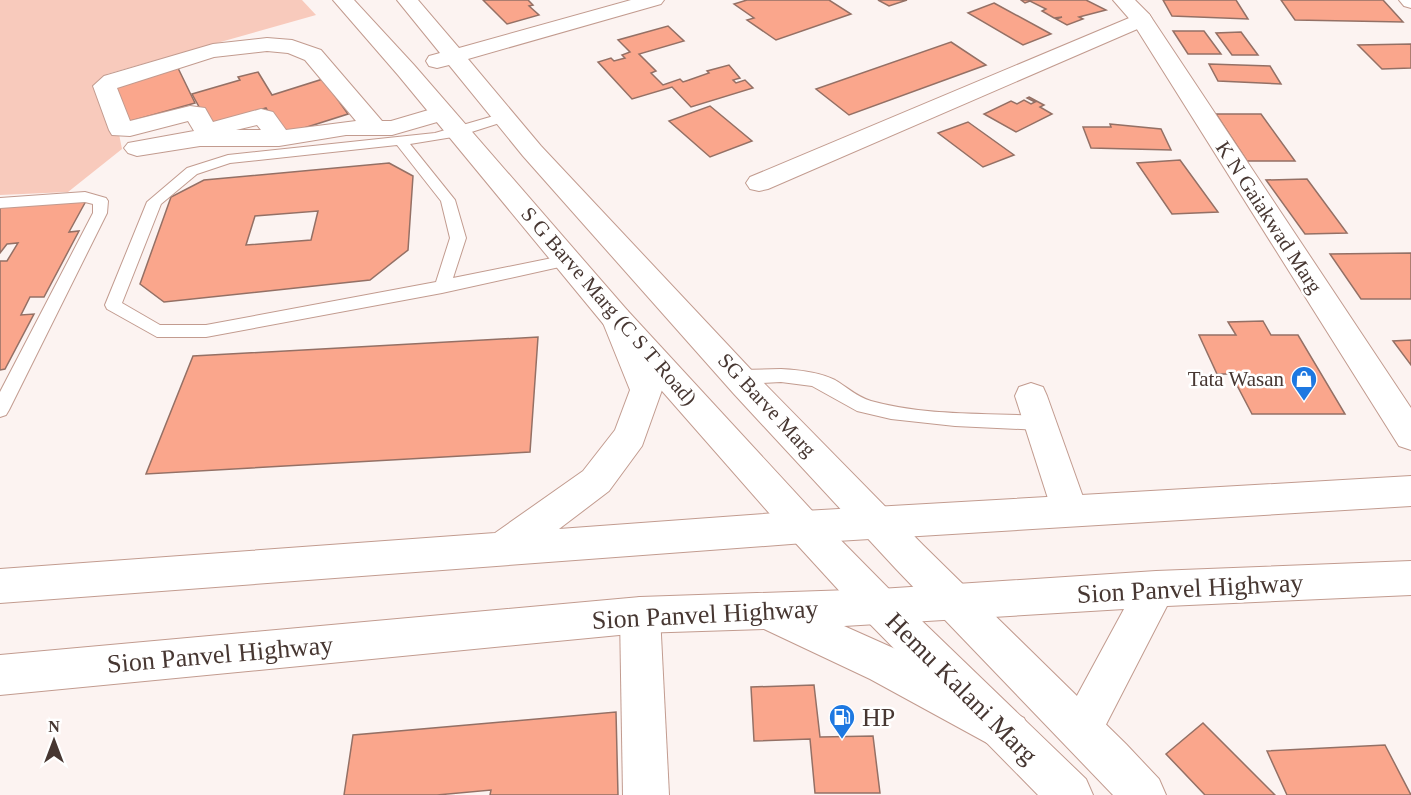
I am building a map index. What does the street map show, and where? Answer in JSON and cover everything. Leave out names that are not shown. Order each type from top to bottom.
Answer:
[{"type":"main road","name":"S G Barve Marg (C S T Road)","points":[[343,0],[451,122],[616,318],[804,527],[880,607]]},
{"type":"main road","name":"SG Barve Marg","points":[[407,0],[530,149],[877,524],[1082,728],[1143,795]]},
{"type":"main road","points":[[406,70],[627,3],[654,0]]},
{"type":"main road","points":[[759,183],[1132,10]]},
{"type":"main road","name":"K N Gaiakwad Marg","points":[[1132,10],[1411,436]]},
{"type":"main road","points":[[376,129],[313,55],[306,51],[263,45],[245,45],[210,51],[105,86],[119,129],[130,129],[151,138],[216,133],[279,138],[346,128],[376,129],[451,122]]},
{"type":"main road","points":[[500,551],[596,481],[630,436],[646,390],[616,318]]},
{"type":"main road","points":[[1036,410],[1070,511]]},
{"type":"main road","points":[[0,586],[804,527],[1411,491]]},
{"type":"main road","name":"Sion Panvel Highway","points":[[0,675],[640,615],[880,607],[1156,589],[1411,578]]},
{"type":"main road","points":[[1082,728],[1156,589]]},
{"type":"main road","name":"Hemu Kalani Marg","points":[[880,607],[1070,795]]},
{"type":"main road","points":[[765,610],[885,665],[1009,734]]},
{"type":"main road","points":[[640,615],[646,795]]},
{"type":"lane","points":[[504,117],[451,122],[400,141],[228,159],[192,171],[154,202],[113,305],[157,331],[206,332],[442,287],[567,260]]},
{"type":"lane","points":[[400,141],[448,200],[458,238],[442,287]]},
{"type":"lane","points":[[0,202],[85,197],[101,201],[100,213],[0,410]]},
{"type":"lane","points":[[740,376],[796,376],[823,382],[850,401],[868,408],[911,415],[1036,410]]},
{"type":"shaded area","points":[[0,0],[302,0],[316,15],[107,74],[122,149],[68,192],[0,195]]},
{"type":"building","points":[[483,0],[528,0],[533,5],[529,6],[539,15],[507,24]]},
{"type":"building","points":[[747,0],[829,0],[851,14],[776,40],[747,20],[754,18],[734,4]]},
{"type":"building","points":[[878,0],[907,0],[889,6]]},
{"type":"building","points":[[1021,0],[1086,0],[1106,10],[1079,17],[1083,19],[1067,25],[1056,19],[1062,17],[1054,18],[1042,11],[1046,9],[1030,1],[1025,3]]},
{"type":"building","points":[[1163,0],[1236,0],[1248,19],[1172,16]]},
{"type":"building","points":[[1281,0],[1383,0],[1403,22],[1295,20]]},
{"type":"building","points":[[994,3],[1051,34],[1023,45],[968,13]]},
{"type":"building","points":[[668,26],[684,41],[639,54],[656,71],[651,73],[663,85],[680,79],[683,82],[709,73],[707,71],[729,65],[740,78],[733,80],[736,83],[745,80],[753,88],[691,107],[672,87],[632,99],[598,62],[611,58],[614,61],[625,58],[622,55],[630,52],[618,40]]},
{"type":"building","points":[[1173,31],[1204,31],[1221,54],[1188,54]]},
{"type":"building","points":[[1241,32],[1258,55],[1232,55],[1216,33]]},
{"type":"building","points":[[951,42],[986,65],[849,115],[816,89]]},
{"type":"building","points":[[1411,44],[1411,68],[1382,69],[1358,45]]},
{"type":"building","points":[[1209,64],[1270,66],[1281,84],[1218,81]]},
{"type":"building","points":[[177,66],[195,103],[124,123],[109,85]]},
{"type":"building","points":[[258,72],[272,95],[323,79],[348,114],[282,135],[266,108],[209,125],[192,94],[240,80],[238,77]]},
{"type":"building","points":[[1027,98],[1044,105],[1040,107],[1052,114],[1016,132],[984,114],[1011,101],[1017,104],[1024,100],[1031,104],[1035,102]]},
{"type":"building","points":[[710,106],[752,141],[710,157],[669,121]]},
{"type":"building","points":[[1216,114],[1261,114],[1295,161],[1247,161]]},
{"type":"building","points":[[968,122],[1014,155],[983,167],[938,133]]},
{"type":"building","points":[[1110,124],[1161,129],[1171,150],[1091,148],[1083,127],[1111,127]]},
{"type":"building","points":[[1180,160],[1218,212],[1172,214],[1137,163]]},
{"type":"building","points":[[389,163],[413,176],[408,250],[370,280],[164,302],[140,284],[171,197],[204,180]],"holes":[[[318,211],[311,240],[246,245],[255,216]]]},
{"type":"building","points":[[1307,179],[1347,233],[1305,234],[1266,180]]},
{"type":"building","points":[[86,201],[69,232],[79,231],[44,297],[30,297],[21,315],[34,314],[5,369],[0,370],[0,261],[7,261],[18,243],[7,244],[0,253],[0,206]]},
{"type":"building","points":[[1411,253],[1411,299],[1361,299],[1330,254]]},
{"type":"building","points":[[1263,321],[1271,335],[1298,335],[1345,414],[1252,414],[1231,374],[1217,374],[1199,335],[1236,335],[1228,322]]},
{"type":"building","points":[[538,337],[530,452],[146,474],[193,356]]},
{"type":"building","points":[[1411,340],[1411,365],[1393,341]]},
{"type":"building","name":"HP","points":[[814,685],[820,737],[873,736],[880,793],[815,793],[810,739],[754,741],[751,687]]},
{"type":"building","points":[[616,712],[618,795],[490,795],[491,790],[437,795],[344,795],[353,735]]},
{"type":"building","points":[[1203,723],[1275,795],[1205,795],[1166,754]]},
{"type":"building","points":[[1385,745],[1411,795],[1287,795],[1267,751]]},
{"type":"place","name":"Tata Wasan","points":[[1304,402]]},
{"type":"place","name":"HP","points":[[842,740]]}]
